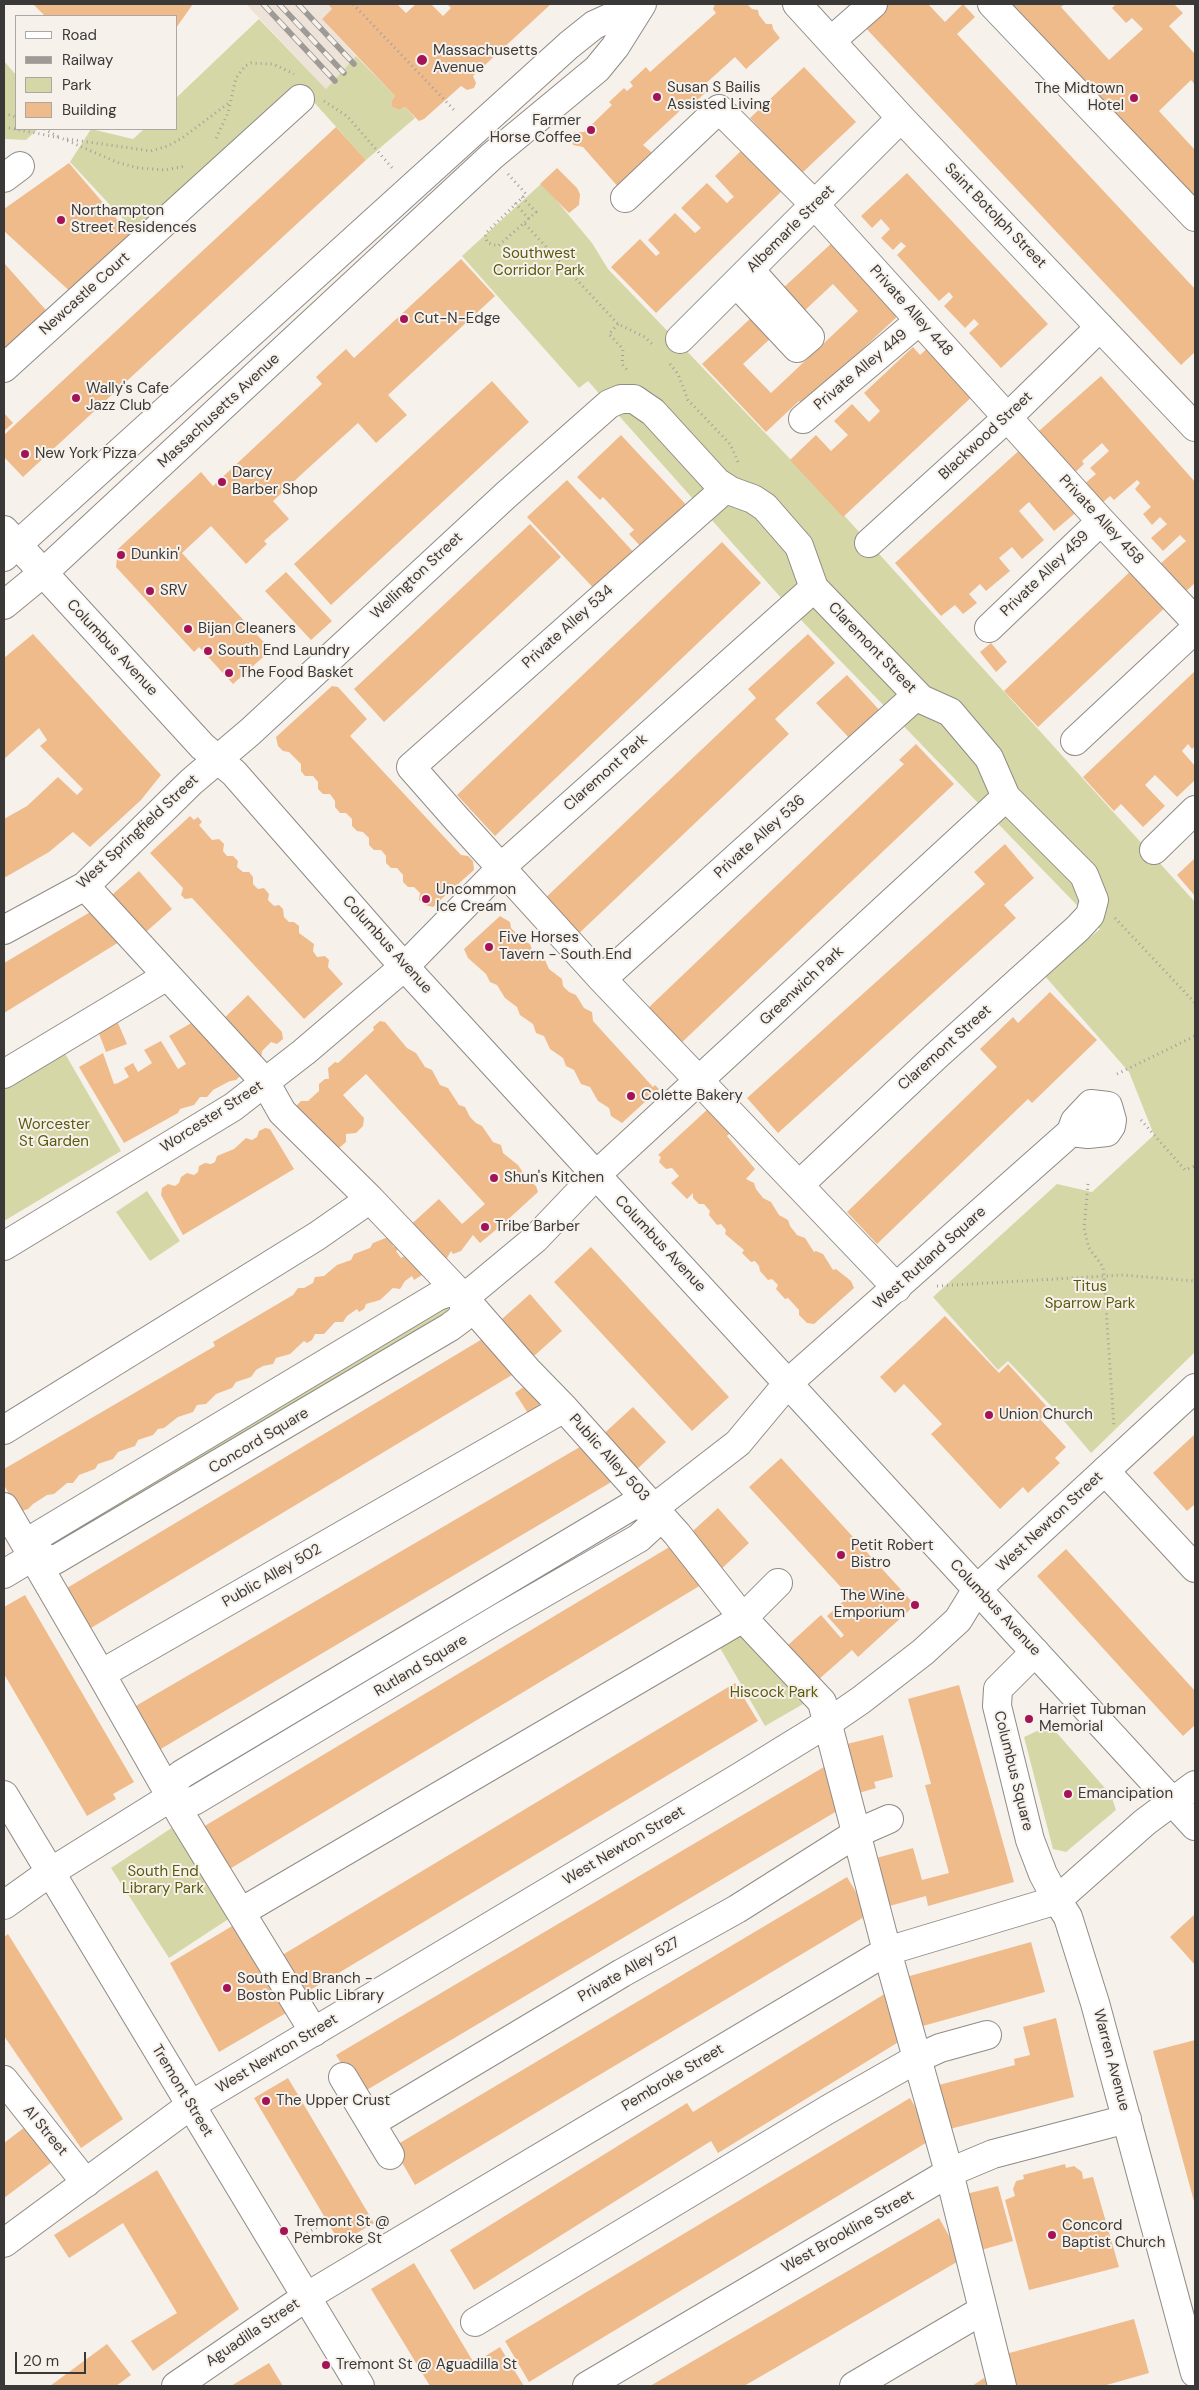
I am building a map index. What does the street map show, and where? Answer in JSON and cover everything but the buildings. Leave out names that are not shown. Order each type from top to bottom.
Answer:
[{"type":"street","name":"Massachusetts Avenue","points":[[8,544],[569,45],[594,25],[641,4]]},
{"type":"street","name":"Massachusetts Avenue","points":[[4,605],[43,573],[492,156],[597,69],[615,47],[641,4]]},
{"type":"street","name":"Saint Botolph Street","points":[[797,4],[832,40],[901,118],[1195,427]]},
{"type":"street","points":[[832,40],[873,4]]},
{"type":"street","points":[[992,4],[1195,217]]},
{"type":"street","name":"Newcastle Court","points":[[4,368],[306,92]]},
{"type":"street","name":"Private Alley 448","points":[[625,198],[719,109],[814,204],[1008,417]]},
{"type":"street","name":"Albemarle Street","points":[[680,339],[901,118]]},
{"type":"street","name":"Private Alley 449","points":[[803,419],[919,321]]},
{"type":"street","name":"Blackwood Street","points":[[869,544],[1008,417],[1100,327]]},
{"type":"street","name":"Claremont Street","points":[[621,399],[634,399],[649,408],[717,482],[758,502],[776,519],[801,550],[814,588],[917,695],[950,712],[989,758],[1006,797],[1084,875],[1094,900],[1090,914],[1078,928],[936,1056],[799,1185]]},
{"type":"street","name":"Wellington Street","points":[[218,761],[506,494],[603,409],[621,399]]},
{"type":"street","name":"Private Alley 458","points":[[1008,417],[1195,622]]},
{"type":"street","name":"Private Alley 534","points":[[502,867],[454,817],[412,767],[726,488]]},
{"type":"street","name":"Private Alley 459","points":[[989,628],[1101,520]]},
{"type":"street","name":"Columbus Avenue","points":[[8,544],[43,573],[218,761],[234,773],[405,966],[1195,1826]]},
{"type":"street","name":"Claremont Park","points":[[405,966],[502,867],[814,588]]},
{"type":"street","points":[[1076,741],[1195,629]]},
{"type":"street","name":"Private Alley 536","points":[[602,979],[917,695]]},
{"type":"street","name":"West Springfield Street","points":[[4,930],[85,886],[191,782],[218,761]]},
{"type":"street","name":"Greenwich Park","points":[[596,1175],[1006,797]]},
{"type":"street","points":[[1154,850],[1195,810]]},
{"type":"street","points":[[502,867],[602,979],[898,1288]]},
{"type":"street","name":"Public Alley 503","points":[[85,886],[265,1082],[282,1112],[370,1199],[464,1298],[527,1370],[654,1508],[743,1618],[818,1696],[829,1722],[887,1951],[918,2058],[931,2114],[949,2172],[1002,2386]]},
{"type":"street","name":"Worcester Street","points":[[4,1246],[233,1107],[304,1052],[405,966]]},
{"type":"street","points":[[4,1074],[167,976]]},
{"type":"street","name":"West Rutland Square","points":[[788,1383],[898,1288],[1071,1132]]},
{"type":"street","points":[[464,1298],[535,1239],[596,1175]]},
{"type":"street","points":[[4,1430],[317,1236],[370,1199]]},
{"type":"street","name":"Concord Square","points":[[34,1556],[55,1560],[442,1332],[462,1318],[464,1298]]},
{"type":"street","points":[[654,1508],[738,1443],[788,1383]]},
{"type":"street","name":"West Newton Street","points":[[4,2243],[191,2106],[829,1722],[930,1646],[958,1620],[977,1589],[1195,1388]]},
{"type":"street","name":"Public Alley 502","points":[[101,1674],[564,1408]]},
{"type":"street","points":[[1105,1471],[1195,1568]]},
{"type":"street","name":"Rutland Square","points":[[633,1505],[654,1508],[654,1524],[639,1538],[500,1618],[194,1801],[178,1802],[171,1797],[170,1789],[175,1780],[182,1774],[329,1684],[633,1505]]},
{"type":"street","points":[[4,1507],[34,1556],[171,1797],[314,2032]]},
{"type":"street","points":[[4,1574],[34,1556]]},
{"type":"street","points":[[241,1912],[743,1618],[778,1583]]},
{"type":"street","points":[[486,1592],[500,1618]]},
{"type":"street","name":"Columbus Square","points":[[1035,1652],[998,1689],[996,1706],[1030,1840],[1043,1874],[1057,1900]]},
{"type":"street","points":[[329,1684],[344,1712]]},
{"type":"street","points":[[1057,1900],[1145,1822],[1195,1785]]},
{"type":"street","name":"Tremont Street","points":[[4,1795],[49,1873],[360,2386]]},
{"type":"street","points":[[4,1905],[49,1873],[171,1797]]},
{"type":"street","name":"Private Alley 527","points":[[371,2123],[622,1973],[737,1909],[857,1833],[889,1819]]},
{"type":"street","name":"Pembroke Street","points":[[306,2297],[887,1951],[1057,1900]]},
{"type":"street","name":"Warren Avenue","points":[[1057,1900],[1068,1917],[1073,1931],[1127,2119],[1195,2373]]},
{"type":"street","points":[[475,2322],[827,2110],[918,2058],[940,2048],[987,2035]]},
{"type":"street","points":[[343,2077],[390,2155]]},
{"type":"street","name":"Al Street","points":[[4,2080],[86,2183]]},
{"type":"street","name":"West Brookline Street","points":[[586,2386],[949,2172],[992,2154],[1127,2119]]},
{"type":"street","name":"Aguadilla Street","points":[[176,2386],[306,2297]]},
{"type":"street","points":[[854,2386],[983,2310]]},
{"type":"path","points":[[354,4],[456,112]]},
{"type":"path","points":[[214,142],[223,127],[236,78],[245,66],[251,62],[273,64],[285,68],[306,92],[348,116],[395,171]]},
{"type":"path","points":[[20,130],[151,151],[168,146],[182,138],[231,101]]},
{"type":"path","points":[[46,130],[119,163],[139,168],[156,171],[172,170],[193,162]]},
{"type":"path","points":[[515,180],[526,194],[522,197],[487,232],[487,242],[498,246],[536,212],[522,197]]},
{"type":"path","points":[[515,204],[529,219]]},
{"type":"path","points":[[524,224],[618,324],[609,334],[623,349]]},
{"type":"path","points":[[685,392],[688,400],[730,444],[736,461]]},
{"type":"path","points":[[1117,1074],[1195,1036]]},
{"type":"path","points":[[1141,1120],[1185,1170],[1195,1166]]},
{"type":"path","points":[[1088,1184],[1084,1228],[1089,1248],[1103,1267],[1114,1431]]},
{"type":"path","points":[[936,1286],[1104,1276],[1154,1276],[1195,1281]]},
{"type":"path","points":[[307,2233],[319,2226]]},
{"type":"shaded area","points":[[246,4],[328,4],[332,9],[322,19],[356,56],[326,89]]},
{"type":"green space","points":[[259,19],[326,89],[356,56],[395,96],[391,102],[392,107],[399,110],[405,107],[415,118],[366,160],[302,89],[137,234],[70,162],[90,130],[133,139],[143,130],[178,130],[178,96]]},
{"type":"green space","points":[[4,61],[15,74],[15,130],[37,130],[26,140],[4,139]]},
{"type":"green space","name":"Southwest Corridor Park","points":[[542,183],[592,243],[608,269],[841,512],[1195,902],[1195,1352],[1091,1453],[1054,1409],[1008,1361],[998,1370],[933,1297],[1057,1184],[1092,1192],[1154,1135],[1129,1072],[1044,975],[1100,929],[799,618],[588,381],[579,388],[462,256]]},
{"type":"green space","name":"Worcester St Garden","points":[[63,1050],[121,1151],[4,1221],[4,1085]]},
{"type":"green space","points":[[147,1191],[180,1241],[150,1261],[116,1212]]},
{"type":"green space","points":[[446,1304],[451,1316],[53,1552],[47,1542]]},
{"type":"green space","name":"Hiscock Park","points":[[746,1632],[812,1699],[765,1726],[716,1641]]},
{"type":"green space","points":[[1050,1725],[1111,1795],[1116,1810],[1066,1852],[1053,1849],[1024,1737]]},
{"type":"green space","name":"South End Library Park","points":[[173,1827],[230,1918],[169,1958],[111,1868]]},
{"type":"railway","points":[[263,4],[335,81]]},
{"type":"railway","points":[[279,4],[344,73]]},
{"type":"railway","points":[[298,4],[354,64]]},
{"type":"place","name":"Massachusetts Avenue","points":[[422,60]]},
{"type":"place","name":"Susan S Bailis Assisted Living","points":[[657,97]]},
{"type":"place","name":"The Midtown Hotel","points":[[1134,98]]},
{"type":"place","name":"Farmer Horse Coffee","points":[[591,130]]},
{"type":"place","name":"Northampton Street Residences","points":[[61,220]]},
{"type":"place","name":"Cut-N-Edge","points":[[404,319]]},
{"type":"place","name":"Wally's Cafe Jazz Club","points":[[76,398]]},
{"type":"place","name":"New York Pizza","points":[[25,454]]},
{"type":"place","name":"Darcy Barber Shop","points":[[222,482]]},
{"type":"place","name":"Dunkin'","points":[[121,555]]},
{"type":"place","name":"SRV","points":[[150,591]]},
{"type":"place","name":"Bijan Cleaners","points":[[188,629]]},
{"type":"place","name":"South End Laundry","points":[[208,651]]},
{"type":"place","name":"The Food Basket","points":[[229,673]]},
{"type":"place","name":"Uncommon Ice Cream","points":[[426,899]]},
{"type":"place","name":"Five Horses Tavern - South End","points":[[489,947]]},
{"type":"place","name":"Colette Bakery","points":[[631,1096]]},
{"type":"place","name":"Shun's Kitchen","points":[[494,1178]]},
{"type":"place","name":"Tribe Barber","points":[[485,1227]]},
{"type":"place","name":"Union Church","points":[[989,1415]]},
{"type":"place","name":"Petit Robert Bistro","points":[[841,1555]]},
{"type":"place","name":"The Wine Emporium","points":[[915,1605]]},
{"type":"place","name":"Harriet Tubman Memorial","points":[[1029,1719]]},
{"type":"place","name":"Emancipation","points":[[1068,1794]]},
{"type":"place","name":"South End Branch - Boston Public Library","points":[[227,1988]]},
{"type":"place","name":"The Upper Crust","points":[[266,2101]]},
{"type":"place","name":"Tremont St @ Pembroke St","points":[[284,2231]]},
{"type":"place","name":"Concord Baptist Church","points":[[1052,2235]]},
{"type":"place","name":"Tremont St @ Aguadilla St","points":[[326,2365]]},
{"type":"park label","name":"Titus Sparrow Park","points":[[1090,1296]]}]
